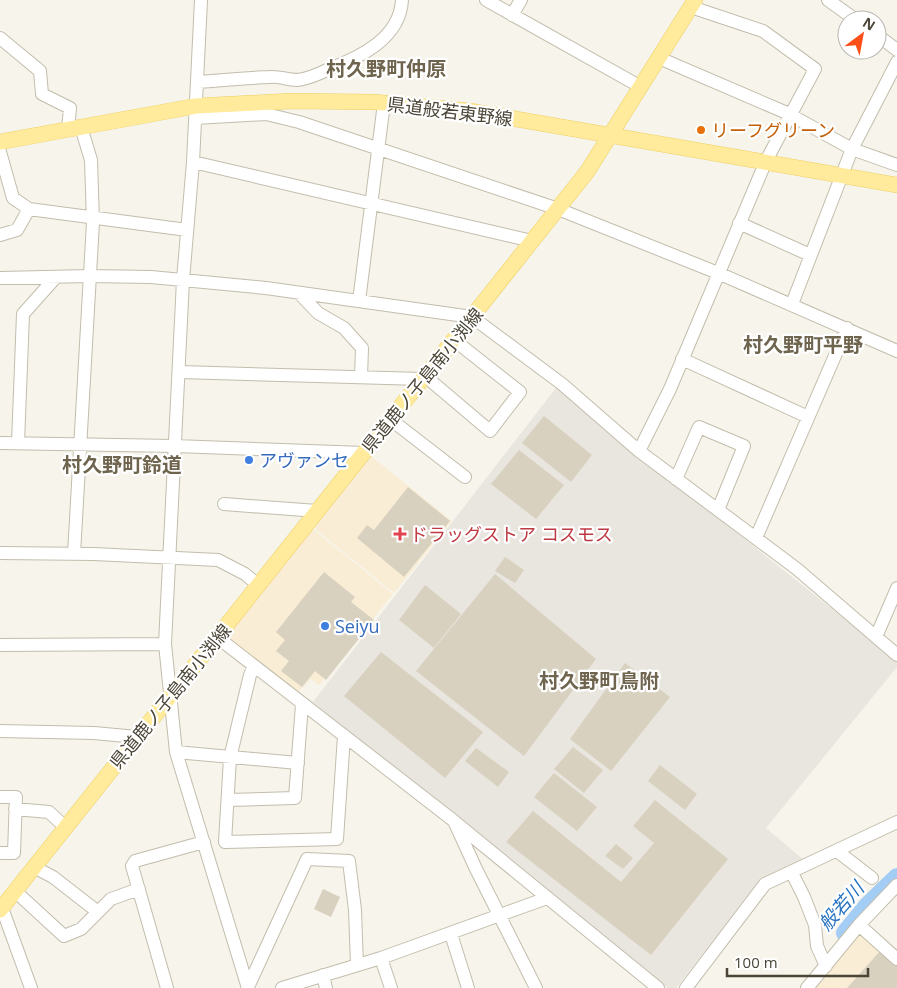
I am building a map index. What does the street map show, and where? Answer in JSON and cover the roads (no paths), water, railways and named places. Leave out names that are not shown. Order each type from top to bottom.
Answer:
[{"type":"main road","name":"県道鹿ノ子島南小渕線","points":[[1,909],[558,209],[612,136],[693,3]]},
{"type":"main road","name":"県道般若東野線","points":[[0,142],[75,128],[292,101],[384,103],[470,111],[897,185]]},
{"type":"street","points":[[201,0],[193,162],[183,280],[171,556],[165,644],[176,752],[248,988]]},
{"type":"street","points":[[198,82],[272,76],[296,80],[350,61],[386,37],[395,25],[402,8],[402,0]]},
{"type":"street","points":[[486,0],[641,87]]},
{"type":"street","points":[[512,15],[521,0]]},
{"type":"street","points":[[828,0],[842,10]]},
{"type":"street","points":[[639,450],[659,414],[766,161],[815,69],[763,31],[693,3]]},
{"type":"street","points":[[0,38],[40,71],[42,94],[70,108],[75,128],[91,160],[93,218],[74,554]]},
{"type":"street","points":[[659,58],[694,71],[790,115],[852,149],[897,166]]},
{"type":"street","points":[[792,304],[852,149],[897,62]]},
{"type":"street","points":[[359,302],[384,103]]},
{"type":"street","points":[[195,112],[266,114],[299,122],[558,209],[718,273],[897,351]]},
{"type":"street","points":[[0,152],[13,198],[29,208],[187,230]]},
{"type":"street","points":[[193,162],[532,241]]},
{"type":"street","points":[[0,235],[17,230],[29,208]]},
{"type":"street","points":[[739,223],[810,255]]},
{"type":"street","points":[[18,443],[23,314],[56,277]]},
{"type":"street","points":[[0,278],[151,277],[299,293],[472,318],[562,384],[639,450],[797,569],[897,654]]},
{"type":"street","points":[[299,293],[318,312],[344,328],[362,348],[360,377]]},
{"type":"street","points":[[756,538],[847,328]]},
{"type":"street","points":[[180,372],[423,377],[490,431],[520,392],[454,340]]},
{"type":"street","points":[[682,359],[808,417]]},
{"type":"street","points":[[390,419],[465,477]]},
{"type":"street","points":[[676,478],[699,427],[744,446],[718,510]]},
{"type":"street","points":[[0,443],[175,446],[364,453]]},
{"type":"street","points":[[224,504],[317,511]]},
{"type":"street","points":[[0,553],[171,556],[218,560],[245,574],[258,585]]},
{"type":"street","points":[[876,637],[897,588]]},
{"type":"street","points":[[217,637],[454,821],[658,988]]},
{"type":"street","points":[[0,645],[165,644]]},
{"type":"street","points":[[254,666],[250,675],[231,755],[225,842],[337,839],[344,736]]},
{"type":"street","points":[[228,800],[295,798],[302,704]]},
{"type":"street","points":[[0,731],[94,733],[137,737]]},
{"type":"street","points":[[176,752],[231,755],[298,763]]},
{"type":"street","points":[[0,797],[16,797],[14,853],[0,853]]},
{"type":"street","points":[[15,809],[49,812],[66,827]]},
{"type":"street","points":[[454,821],[536,988]]},
{"type":"street","points":[[686,988],[765,884],[792,873],[897,822]]},
{"type":"street","points":[[167,988],[132,866],[135,861],[204,842]]},
{"type":"street","points":[[465,845],[481,843]]},
{"type":"street","points":[[837,851],[872,878]]},
{"type":"street","points":[[248,988],[307,859],[349,861],[355,910],[357,965]]},
{"type":"street","points":[[34,867],[53,877],[98,912]]},
{"type":"street","points":[[792,873],[815,925],[817,946],[826,966]]},
{"type":"street","points":[[807,988],[859,925],[897,885]]},
{"type":"street","points":[[16,891],[64,936],[81,930],[111,899],[139,889]]},
{"type":"street","points":[[282,988],[325,982],[357,965],[452,934],[498,914],[546,898]]},
{"type":"street","points":[[1,909],[31,988]]},
{"type":"street","points":[[859,925],[897,958]]},
{"type":"street","points":[[452,934],[468,988]]},
{"type":"street","points":[[381,958],[391,988]]},
{"type":"waterway","name":"般若川","points":[[845,933],[867,906],[897,877]]},
{"type":"place","name":"リーフグリーン","points":[[701,130]]},
{"type":"place","name":"アヴァンセ","points":[[249,460]]},
{"type":"place","name":"ドラッグストア コスモス","points":[[400,534]]},
{"type":"place","name":"Seiyu","points":[[325,626]]},
{"type":"district","name":"村久野町仲原","points":[[386,68]]},
{"type":"district","name":"村久野町平野","points":[[803,344]]},
{"type":"district","name":"村久野町鈴道","points":[[122,464]]},
{"type":"district","name":"村久野町鳥附","points":[[599,680]]}]
